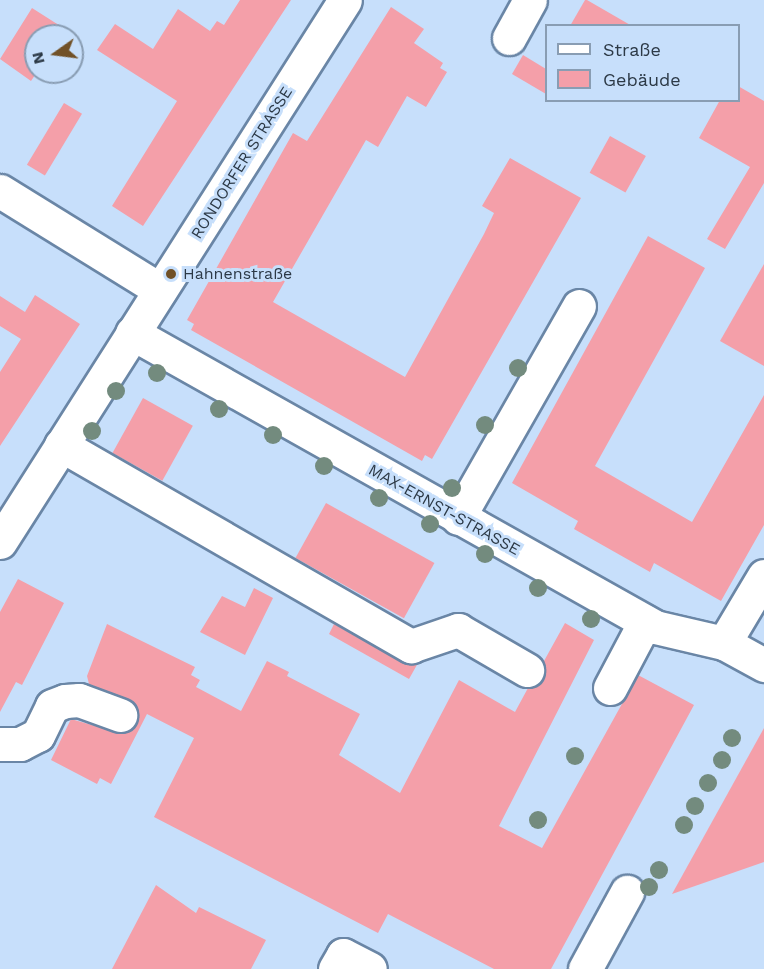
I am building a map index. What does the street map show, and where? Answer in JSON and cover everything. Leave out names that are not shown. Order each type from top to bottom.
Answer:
[{"type":"street","name":"RONDORFER STRASSE","points":[[1,539],[345,0]]},
{"type":"street","points":[[509,38],[530,0]]},
{"type":"street","points":[[0,191],[160,290]]},
{"type":"street","points":[[458,518],[579,306]]},
{"type":"street","name":"MAX-ERNST-STRASSE","points":[[132,333],[645,622],[724,643],[764,665]]},
{"type":"street","points":[[61,445],[411,646],[458,630],[527,670]]},
{"type":"street","points":[[724,643],[764,576]]},
{"type":"street","points":[[610,688],[645,622]]},
{"type":"street","points":[[0,744],[20,744],[38,735],[52,706],[65,701],[79,700],[120,715]]},
{"type":"street","points":[[585,969],[627,892]]},
{"type":"street","points":[[335,969],[343,955],[370,969]]},
{"type":"building","points":[[240,0],[291,0],[143,226],[112,206],[177,101],[97,50],[115,24],[153,49],[178,9],[210,31],[217,21],[224,25]]},
{"type":"building","points":[[587,0],[629,24],[571,24]]},
{"type":"building","points":[[391,7],[424,29],[414,43],[443,63],[440,68],[447,72],[426,107],[407,96],[378,147],[366,140],[273,302],[405,377],[484,234],[494,213],[482,206],[510,158],[581,198],[432,459],[425,455],[422,461],[191,330],[194,324],[187,320],[293,133],[307,141]]},
{"type":"building","points":[[32,8],[57,24],[24,24],[24,76],[0,59]]},
{"type":"building","points":[[523,55],[545,68],[545,93],[512,74]]},
{"type":"building","points":[[740,87],[764,101],[764,183],[725,249],[707,239],[750,167],[699,138],[719,102],[740,102]]},
{"type":"building","points":[[64,103],[82,114],[45,176],[27,165]]},
{"type":"building","points":[[610,136],[646,156],[625,193],[590,173]]},
{"type":"building","points":[[648,236],[705,268],[595,466],[692,522],[764,395],[764,525],[721,601],[654,563],[650,572],[574,529],[578,521],[512,483]]},
{"type":"building","points":[[764,264],[764,366],[720,341]]},
{"type":"building","points":[[35,295],[80,324],[0,446],[0,372],[21,339],[0,326],[0,296],[25,312]]},
{"type":"building","points":[[143,398],[193,426],[162,481],[112,453]]},
{"type":"building","points":[[326,503],[434,563],[404,618],[295,558]]},
{"type":"building","points":[[18,579],[64,603],[22,685],[16,682],[0,712],[0,612]]},
{"type":"building","points":[[254,588],[273,598],[245,655],[200,632],[222,596],[245,607]]},
{"type":"building","points":[[565,623],[594,640],[499,826],[542,848],[638,675],[694,705],[551,969],[494,969],[388,914],[378,933],[154,817],[194,738],[147,714],[111,784],[100,778],[97,784],[51,760],[71,719],[123,734],[137,722],[134,703],[89,684],[87,676],[107,624],[195,667],[191,675],[200,680],[196,687],[241,711],[267,661],[289,672],[287,676],[360,714],[339,755],[400,793],[459,680],[515,712],[528,688],[543,679],[544,661]]},
{"type":"building","points":[[334,624],[402,662],[418,663],[409,679],[329,634]]},
{"type":"building","points":[[764,728],[764,862],[672,894]]},
{"type":"building","points":[[156,885],[196,913],[199,907],[266,940],[251,969],[112,969]]},
{"type":"place","name":"Hahnenstraße","points":[[171,274]]}]
